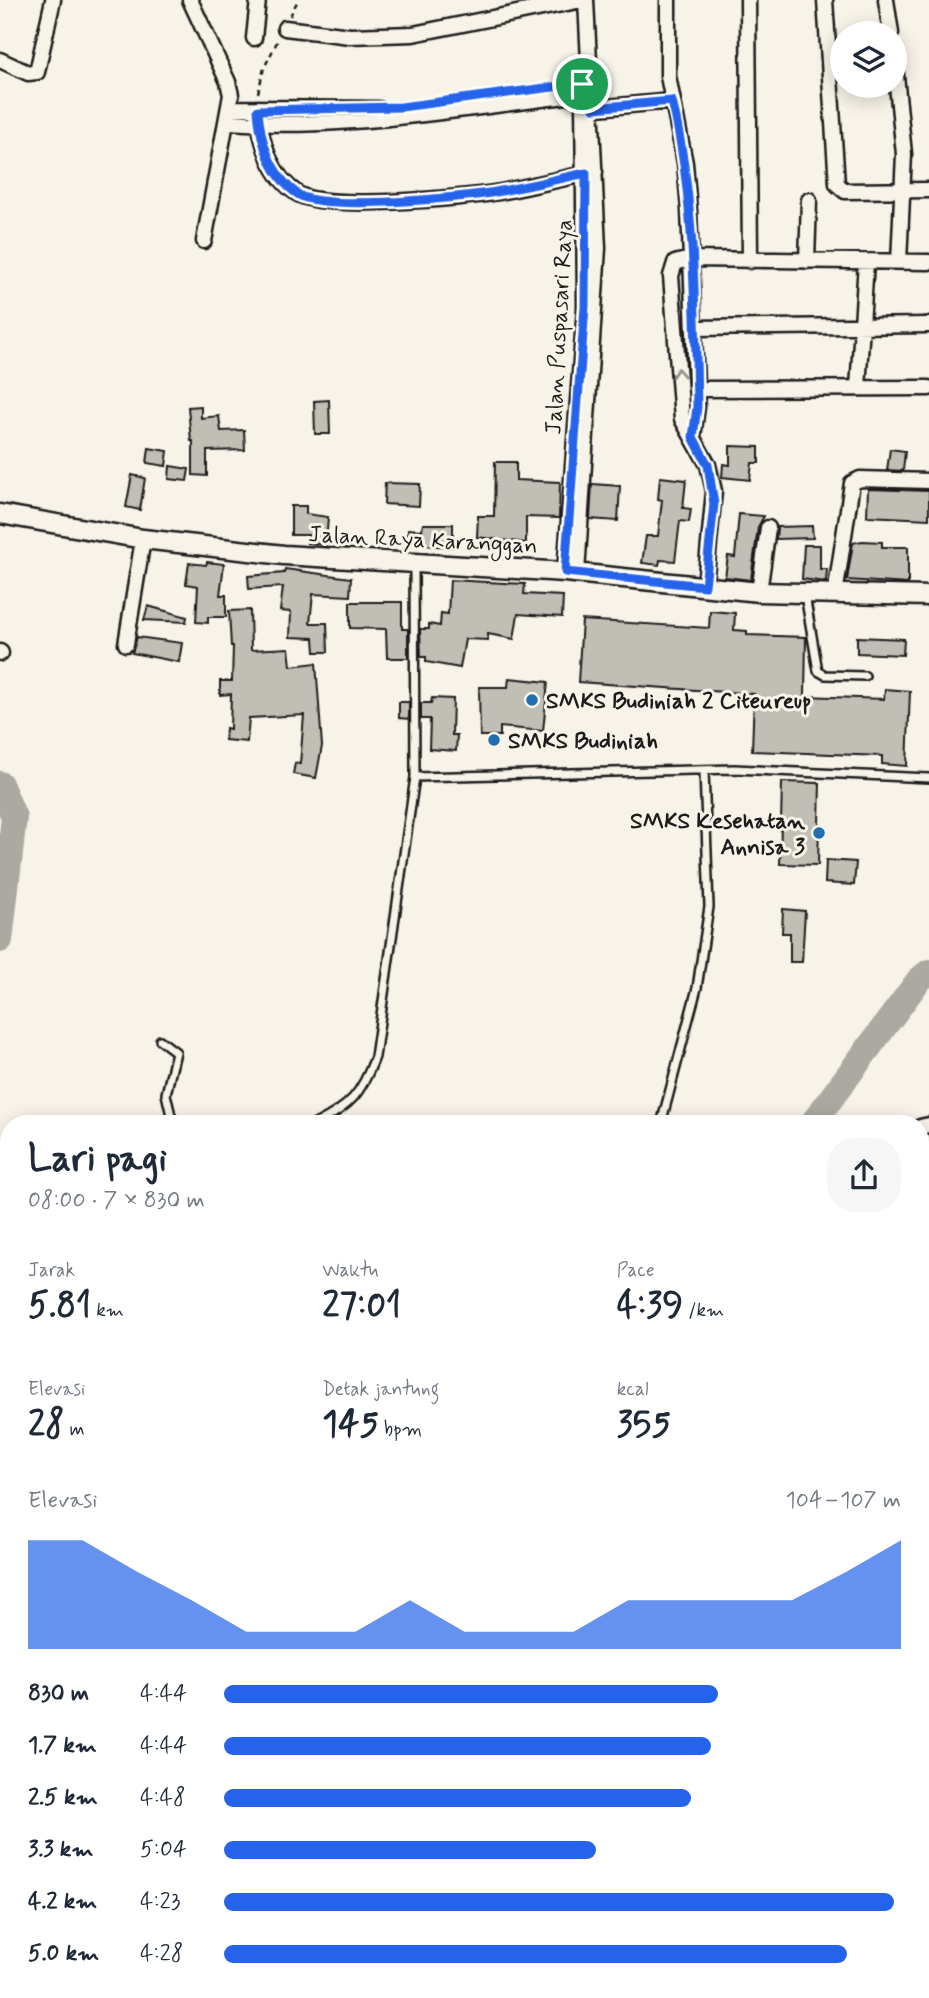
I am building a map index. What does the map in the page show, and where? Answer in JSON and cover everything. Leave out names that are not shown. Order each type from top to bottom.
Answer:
[{"type":"street","points":[[190,0],[228,82],[229,115],[204,241]]},
{"type":"street","points":[[254,38],[258,0]]},
{"type":"street","points":[[285,28],[350,36],[413,34],[581,0]]},
{"type":"street","name":"Jalan Puspasari Raya","points":[[571,572],[591,172],[581,0]]},
{"type":"street","points":[[668,0],[668,76],[685,163],[696,389],[693,437]]},
{"type":"street","points":[[748,0],[750,261]]},
{"type":"street","points":[[825,0],[838,184],[845,191],[929,190]]},
{"type":"street","points":[[886,0],[889,21]]},
{"type":"street","points":[[0,60],[28,74],[37,72],[49,2]]},
{"type":"street","points":[[229,115],[258,117],[401,112],[587,88]]},
{"type":"street","points":[[897,98],[904,191],[899,262]]},
{"type":"street","points":[[589,109],[672,101]]},
{"type":"street","points":[[258,117],[260,137],[276,171],[289,187],[311,200],[357,202],[500,192],[591,172]]},
{"type":"street","points":[[807,261],[809,200]]},
{"type":"street","points":[[705,586],[713,491],[708,465],[693,437],[684,427],[680,409],[671,276],[675,263],[690,259],[929,262]]},
{"type":"street","points":[[858,388],[866,262]]},
{"type":"street","points":[[694,328],[929,325]]},
{"type":"street","points":[[696,389],[929,388]]},
{"type":"street","points":[[835,596],[852,483],[860,479],[929,481]]},
{"type":"street","name":"Jalan Raya Karanggan","points":[[0,514],[143,539],[237,551],[571,572],[759,592],[835,596],[929,596]]},
{"type":"street","points":[[759,592],[768,528]]},
{"type":"street","points":[[126,644],[143,539]]},
{"type":"lane","points":[[332,1115],[354,1099],[365,1083],[375,1057],[415,777],[414,564]]},
{"type":"lane","points":[[805,594],[818,671],[825,676],[865,676]]},
{"type":"lane","points":[[415,777],[734,769],[929,778]]},
{"type":"lane","points":[[663,1115],[697,988],[709,907],[704,771]]},
{"type":"lane","points":[[160,1040],[176,1052],[166,1094],[171,1115]]},
{"type":"path","points":[[258,117],[258,88],[264,68],[298,0]]},
{"type":"building","points":[[329,400],[330,434],[315,434],[314,401]]},
{"type":"building","points":[[201,406],[201,418],[219,416],[221,431],[244,430],[245,450],[207,451],[207,476],[193,475],[193,441],[188,407]]},
{"type":"building","points":[[730,446],[759,447],[759,463],[752,463],[750,480],[722,477],[723,464],[730,465]]},
{"type":"building","points":[[149,448],[168,451],[166,466],[147,463]]},
{"type":"building","points":[[890,449],[905,451],[903,471],[887,470]]},
{"type":"building","points":[[495,462],[516,462],[516,480],[560,482],[559,518],[526,517],[526,543],[477,537],[478,516],[494,516]]},
{"type":"building","points":[[170,466],[189,469],[187,481],[169,479]]},
{"type":"building","points":[[132,475],[145,478],[140,510],[126,507]]},
{"type":"building","points":[[660,477],[686,480],[683,508],[691,509],[689,522],[680,521],[675,561],[660,560],[659,565],[642,563],[646,536],[658,536],[662,500],[658,499]]},
{"type":"building","points":[[385,483],[420,484],[419,506],[384,504]]},
{"type":"building","points":[[592,484],[620,486],[618,521],[590,519]]},
{"type":"building","points":[[868,489],[929,491],[929,519],[867,516]]},
{"type":"building","points":[[291,506],[306,506],[306,514],[328,517],[326,545],[307,543],[308,535],[291,535]]},
{"type":"building","points":[[739,514],[764,516],[758,527],[751,580],[725,577],[728,556],[735,557]]},
{"type":"building","points":[[423,524],[453,524],[453,547],[407,544],[408,529],[422,530]]},
{"type":"building","points":[[812,526],[813,538],[776,539],[777,527]]},
{"type":"building","points":[[882,542],[882,547],[908,547],[908,584],[847,580],[853,543]]},
{"type":"building","points":[[804,545],[820,545],[820,569],[827,569],[826,582],[802,579]]},
{"type":"building","points":[[207,562],[224,564],[220,595],[226,595],[226,617],[208,617],[208,623],[196,622],[198,586],[186,584],[189,563],[206,565]]},
{"type":"building","points":[[285,569],[351,578],[350,596],[313,594],[310,623],[327,623],[328,652],[315,652],[314,638],[290,637],[291,612],[280,611],[283,587],[249,589],[248,576],[284,573]]},
{"type":"building","points":[[450,580],[525,584],[524,594],[563,596],[562,617],[518,614],[514,639],[488,634],[488,640],[465,639],[460,668],[426,662],[426,657],[421,657],[420,629],[429,629],[429,624],[440,626],[441,613],[448,614]]},
{"type":"building","points":[[350,602],[402,602],[402,629],[408,629],[408,658],[387,658],[386,629],[350,628]]},
{"type":"building","points":[[148,606],[187,617],[186,622],[144,620]]},
{"type":"building","points":[[250,610],[251,650],[289,648],[291,666],[316,663],[322,746],[316,778],[293,774],[295,763],[300,764],[304,715],[249,718],[247,742],[225,740],[226,728],[230,729],[231,694],[220,695],[220,681],[232,681],[233,646],[229,611]]},
{"type":"building","points":[[710,611],[735,613],[734,630],[747,631],[747,635],[806,637],[805,696],[884,699],[885,689],[910,691],[907,766],[882,764],[882,756],[752,751],[754,694],[578,682],[582,620],[709,628]]},
{"type":"building","points":[[137,637],[182,643],[179,662],[132,653]]},
{"type":"building","points":[[857,637],[904,639],[903,655],[857,653]]},
{"type":"building","points":[[509,678],[548,682],[543,731],[500,727],[500,736],[480,736],[479,687],[508,687]]},
{"type":"building","points":[[432,698],[453,699],[452,735],[457,735],[456,751],[429,749],[430,719],[421,719],[421,703],[431,703]]},
{"type":"building","points":[[399,702],[409,702],[409,719],[399,718]]},
{"type":"building","points":[[782,782],[820,783],[818,865],[780,864]]},
{"type":"building","points":[[826,860],[856,862],[854,885],[825,883]]},
{"type":"building","points":[[783,909],[805,911],[802,962],[790,962],[790,933],[782,933]]},
{"type":"waterway","points":[[0,784],[14,817],[0,940]]},
{"type":"waterway","points":[[819,1115],[919,980],[929,972]]},
{"type":"place","name":"SMKS Budiniah 2 Citeureup","points":[[532,700]]},
{"type":"place","name":"SMKS Budiniah","points":[[494,740]]},
{"type":"place","name":"SMKS Kesehatan Annisa 3","points":[[819,833]]},
{"type":"route","points":[[591,82],[594,108],[672,101],[679,128],[689,210],[697,407],[693,437],[712,477],[714,504],[705,586],[565,572],[585,307],[586,173],[500,192],[357,202],[311,200],[289,187],[276,171],[260,137],[258,110],[377,109],[582,84],[591,82]]}]
